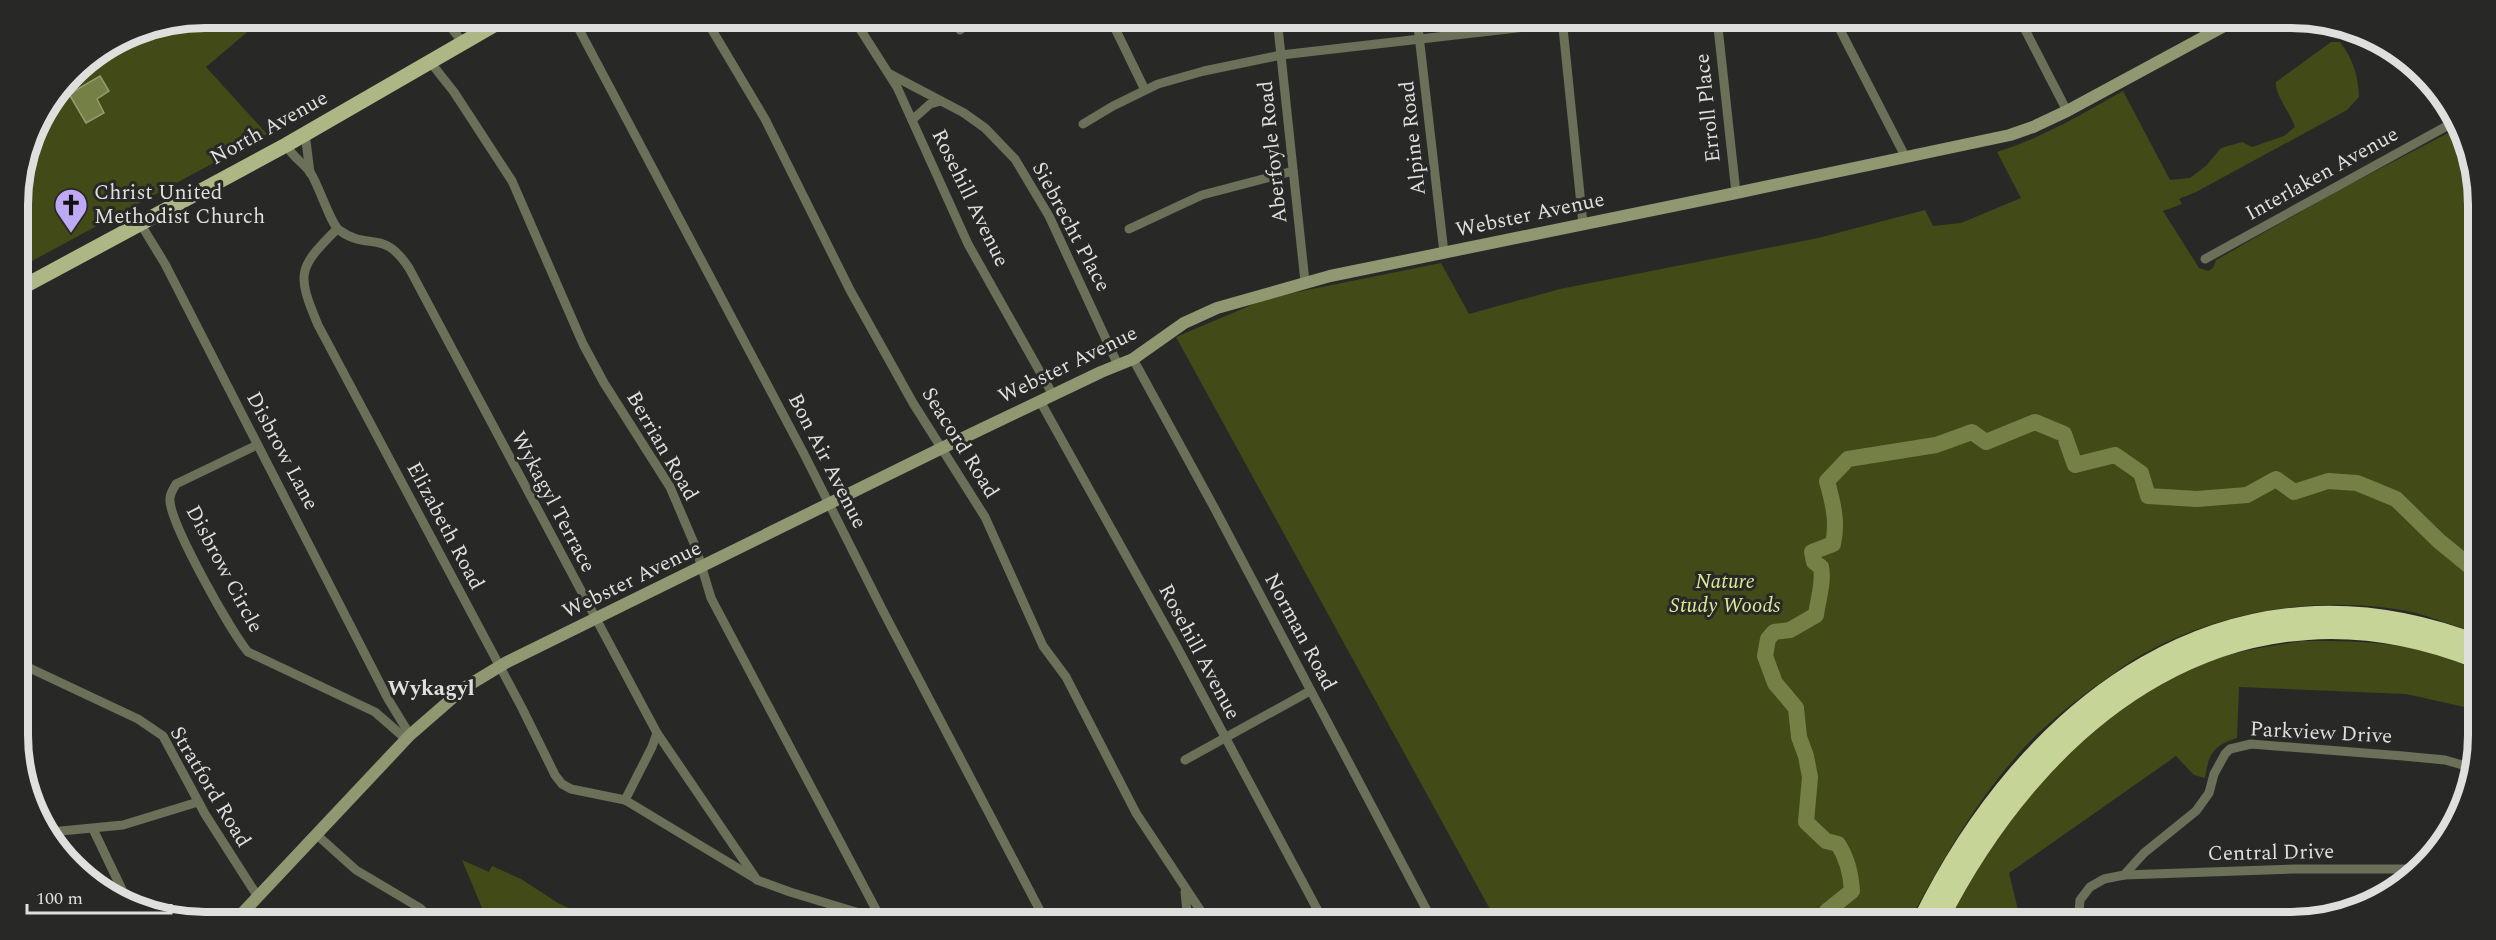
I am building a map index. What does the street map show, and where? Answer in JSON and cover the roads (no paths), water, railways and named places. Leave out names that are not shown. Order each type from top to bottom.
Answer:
[{"type":"highway","points":[[1926,911],[1944,876],[1972,832],[2029,758],[2092,701],[2160,657],[2230,629],[2272,619],[2322,614],[2401,620],[2442,630],[2468,640]]},
{"type":"highway","points":[[1944,911],[1986,838],[2018,795],[2049,760],[2106,710],[2139,687],[2176,666],[2211,651],[2249,639],[2283,632],[2328,629],[2366,630],[2401,636],[2439,645],[2468,656]]},
{"type":"main road","name":"North Avenue","points":[[29,284],[286,145],[488,29]]},
{"type":"street","points":[[452,29],[463,44]]},
{"type":"street","name":"Bon Air Avenue","points":[[579,29],[1041,912]]},
{"type":"street","name":"Seacord Road","points":[[711,29],[784,153],[850,290],[913,403],[985,518],[1043,646],[1066,676],[1136,813],[1201,912]]},
{"type":"street","name":"Rosehill Avenue","points":[[860,29],[888,73],[969,244],[1053,395]]},
{"type":"street","points":[[1115,29],[1145,90]]},
{"type":"street","name":"Aberfoyle Road","points":[[1278,29],[1305,282]]},
{"type":"street","name":"Alpine Road","points":[[1419,29],[1444,253]]},
{"type":"street","points":[[1083,124],[1145,90],[1204,71],[1281,55],[1491,29]]},
{"type":"street","points":[[1563,29],[1582,224]]},
{"type":"street","name":"Erroll Place","points":[[1718,29],[1736,194]]},
{"type":"street","points":[[1840,29],[1906,158]]},
{"type":"street","points":[[2025,29],[2067,111]]},
{"type":"street","name":"Webster Avenue","points":[[244,912],[408,737],[464,688],[500,666],[942,448],[1133,359],[1184,323],[1217,308],[1305,282],[1736,194],[2010,135],[2033,128],[2067,111],[2219,29]]},
{"type":"street","name":"Berrian Road","points":[[431,63],[454,92],[512,181],[583,344],[604,383],[670,487],[696,548],[711,598],[880,912]]},
{"type":"street","name":"Siebrecht Place","points":[[888,73],[964,113],[985,128],[1015,159],[1049,216],[1118,365]]},
{"type":"street","points":[[912,120],[930,104],[941,101]]},
{"type":"street","name":"Interlaken Avenue","points":[[2205,260],[2448,125]]},
{"type":"street","points":[[305,134],[310,172],[337,229]]},
{"type":"street","points":[[286,145],[291,155],[310,172]]},
{"type":"street","points":[[1129,229],[1202,195],[1293,171]]},
{"type":"street","name":"Disbrow Lane","points":[[140,223],[165,264],[408,737]]},
{"type":"street","name":"Wykagyl Terrace","points":[[337,229],[359,240],[384,243],[399,253],[657,733],[730,837],[757,880]]},
{"type":"street","name":"Elizabeth Road","points":[[337,229],[322,243],[306,264],[303,275],[308,302],[555,775],[562,784],[579,792],[625,800],[757,880]]},
{"type":"street","name":"Norman Road","points":[[1133,359],[1427,911]]},
{"type":"street","name":"Rosehill Avenue","points":[[1040,401],[1177,647],[1318,911]]},
{"type":"street","name":"Disbrow Circle","points":[[257,445],[176,484],[170,493],[171,507],[191,552],[235,636],[248,652],[375,712],[408,737]]},
{"type":"street","name":"Stratford Road","points":[[29,669],[138,719],[157,731],[172,749],[198,802],[258,897]]},
{"type":"street","points":[[1185,760],[1310,691]]},
{"type":"street","points":[[375,712],[388,699]]},
{"type":"street","points":[[625,800],[657,733]]},
{"type":"street","name":"Parkview Drive","points":[[2124,875],[2144,853],[2196,811],[2205,800],[2214,774],[2230,749],[2251,744],[2445,760],[2465,766]]},
{"type":"street","points":[[57,832],[93,829],[145,819],[198,802]]},
{"type":"street","points":[[93,829],[122,890]]},
{"type":"street","points":[[317,835],[356,870],[424,912]]},
{"type":"street","name":"Central Drive","points":[[2124,875],[2295,869],[2405,869]]},
{"type":"street","points":[[2079,911],[2080,900],[2090,887],[2104,879],[2124,875]]},
{"type":"street","points":[[757,880],[855,912]]},
{"type":"street","name":"Seacord Road","points":[[1184,886],[1187,912]]},
{"type":"waterway","points":[[1827,911],[1852,891],[1850,872],[1838,844],[1826,841],[1806,822],[1810,777],[1799,737],[1796,708],[1775,683],[1765,656],[1768,639],[1774,632],[1790,630],[1816,615],[1822,573],[1821,567],[1814,562],[1812,552],[1833,544],[1835,520],[1827,481],[1848,459],[1936,445],[1972,432],[1986,442],[2035,422],[2064,434],[2075,465],[2115,455],[2141,473],[2148,496],[2197,499],[2247,495],[2276,479],[2294,492],[2328,481],[2357,483],[2396,499],[2439,541],[2468,565]]},
{"type":"place","name":"Christ United Methodist Church","points":[[71,234]]},
{"type":"district","name":"Wykagyl","points":[[431,688]]},
{"type":"park label","name":"Nature Study Woods","points":[[1725,594]]}]
